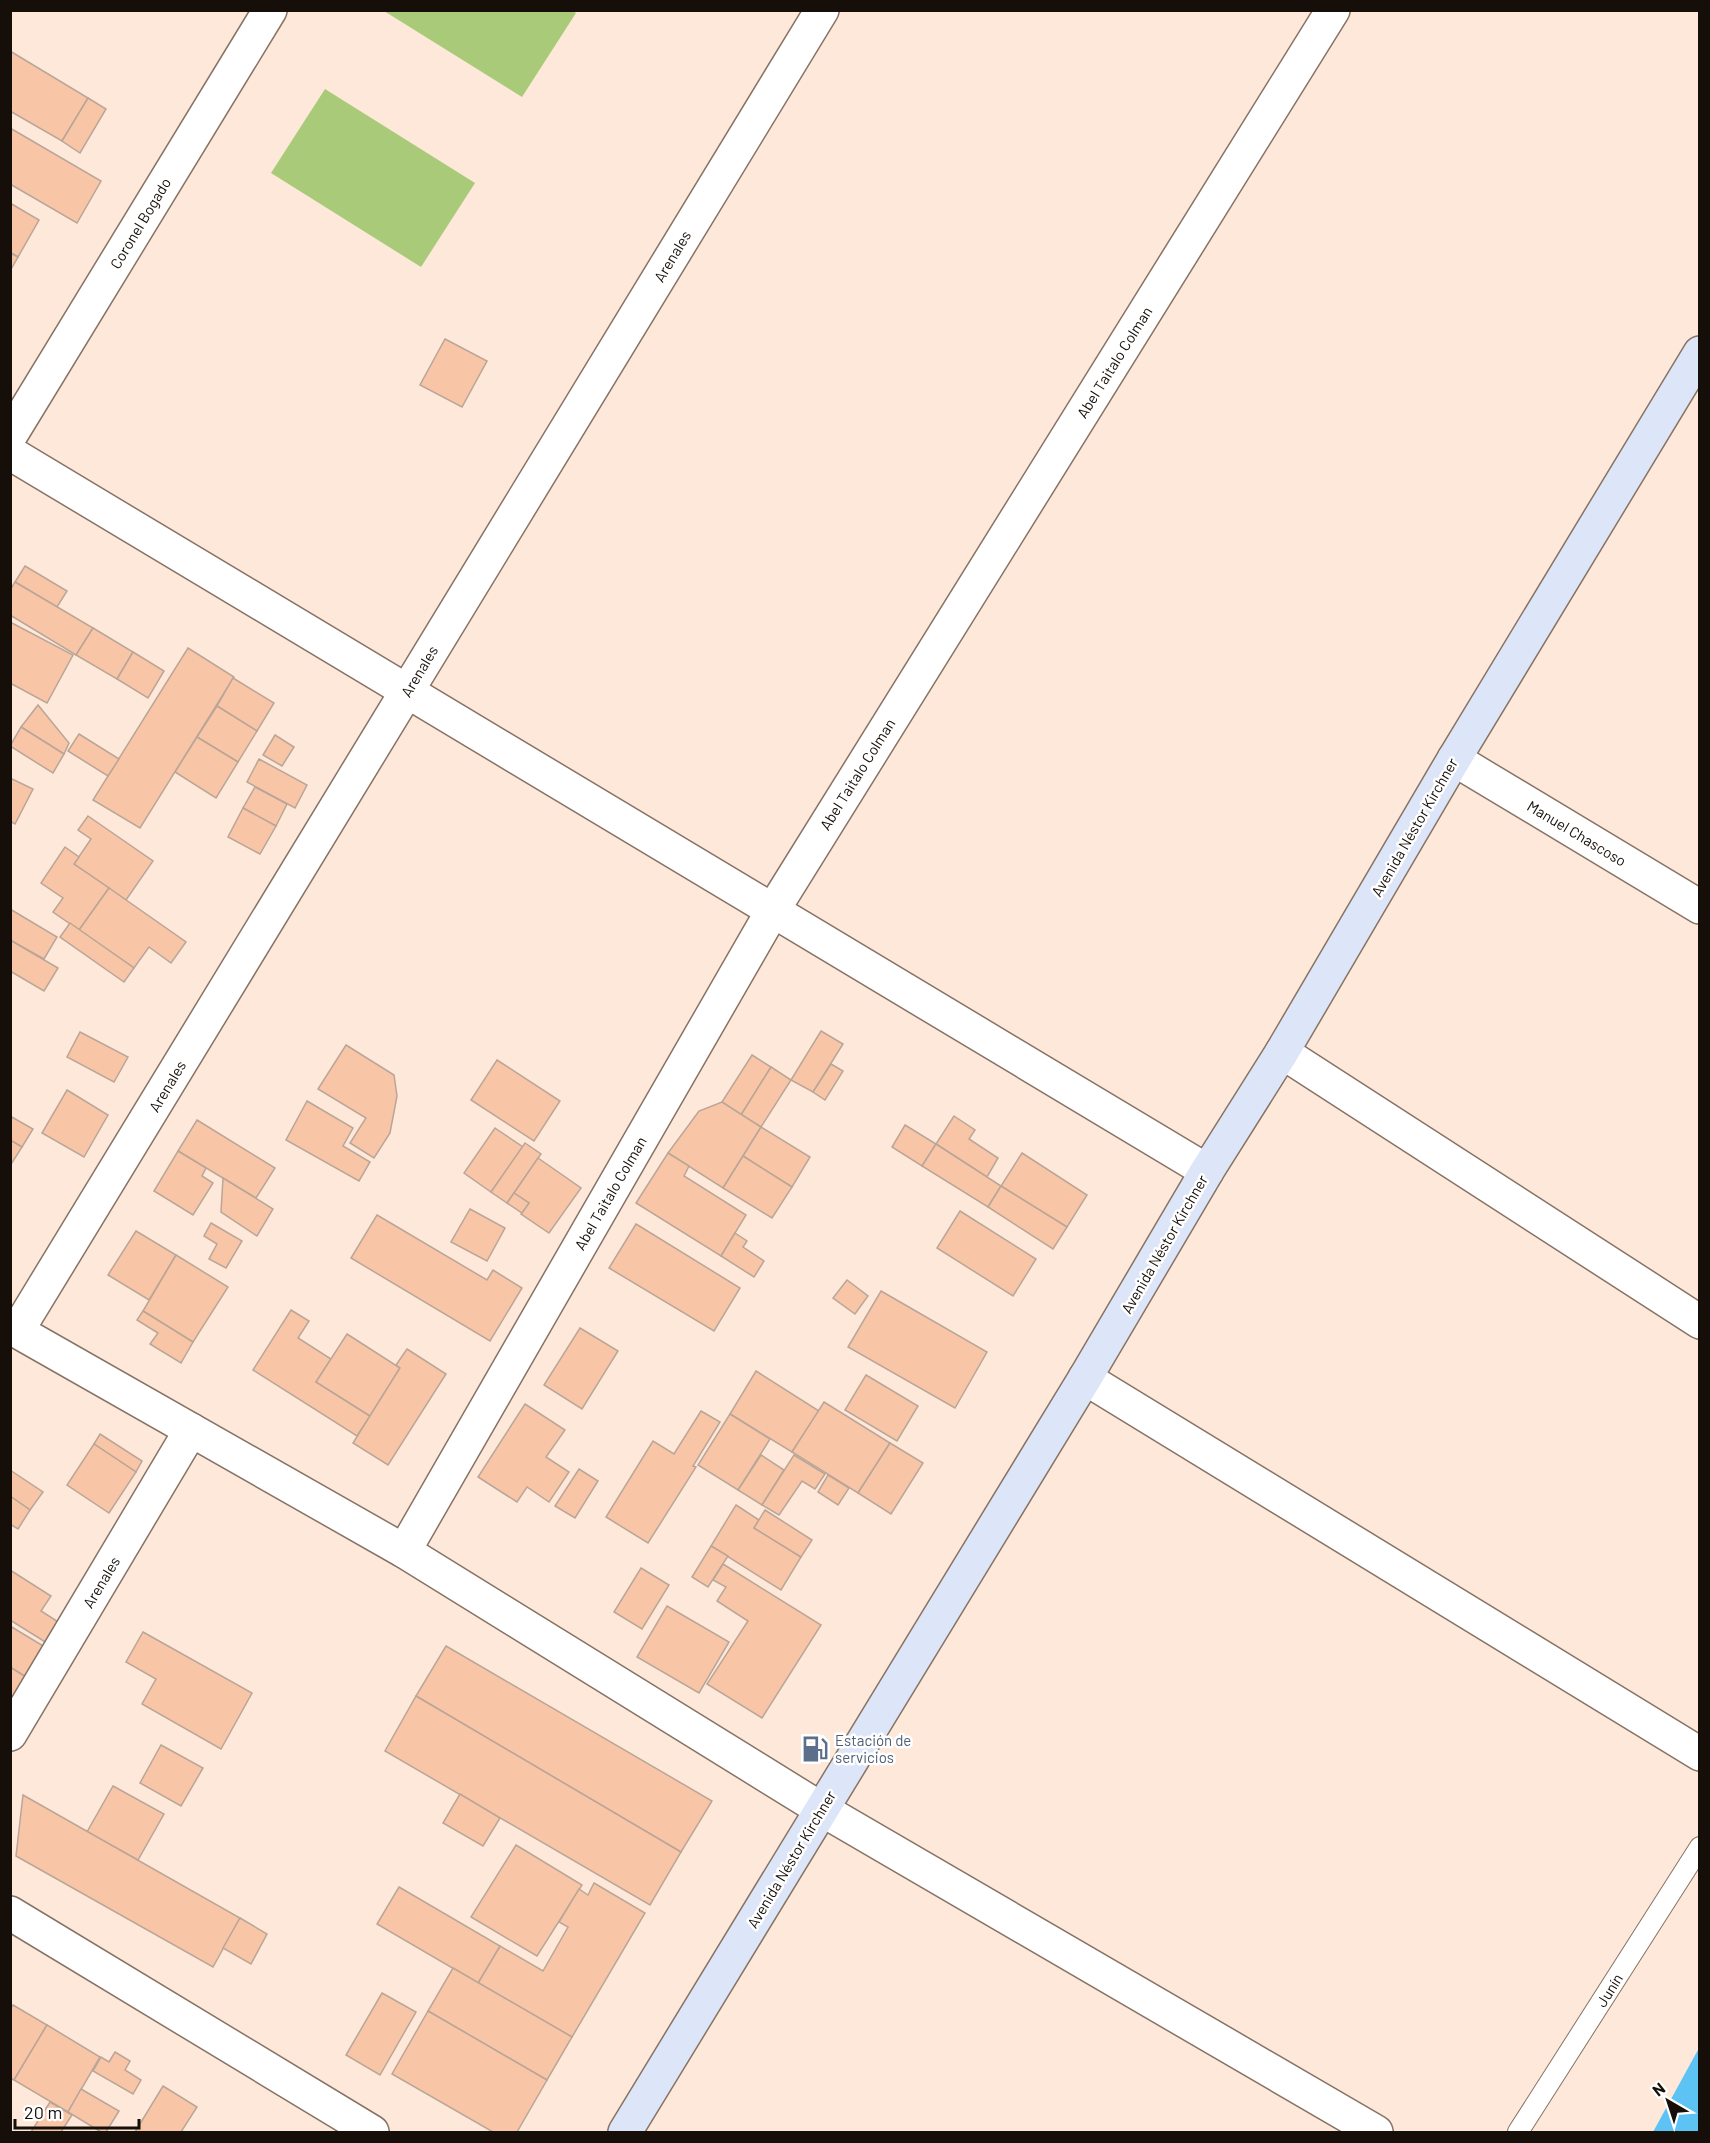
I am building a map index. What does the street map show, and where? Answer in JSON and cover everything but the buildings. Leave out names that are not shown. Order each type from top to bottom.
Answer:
[{"type":"main road","name":"Avenida Néstor Kirchner","points":[[625,2133],[1085,1378],[1207,1171],[1282,1052],[1454,759],[1700,353]]},
{"type":"street","name":"Coronel Bogado","points":[[10,436],[270,10]]},
{"type":"street","name":"Arenales","points":[[14,1329],[407,691],[822,10]]},
{"type":"street","name":"Abel Taitalo Colman","points":[[404,1551],[773,910],[1333,10]]},
{"type":"street","points":[[10,453],[1207,1171]]},
{"type":"street","name":"Manuel Chascoso","points":[[1454,759],[1700,907]]},
{"type":"street","points":[[1282,1052],[1700,1322]]},
{"type":"street","points":[[14,1329],[404,1551],[821,1809],[1376,2133]]},
{"type":"street","points":[[1085,1378],[1700,1754]]},
{"type":"street","name":"Arenales","points":[[10,1734],[191,1430]]},
{"type":"street","points":[[10,1913],[372,2133]]},
{"type":"lane","name":"Junín","points":[[1518,2133],[1700,1847]]},
{"type":"green space","points":[[571,10],[576,13],[522,97],[384,11]]},
{"type":"green space","points":[[325,89],[475,183],[421,267],[271,173]]},
{"type":"water","points":[[1699,2048],[1699,2132],[1653,2132]]},
{"type":"place","name":"Estación de servicios","points":[[815,1749]]}]
